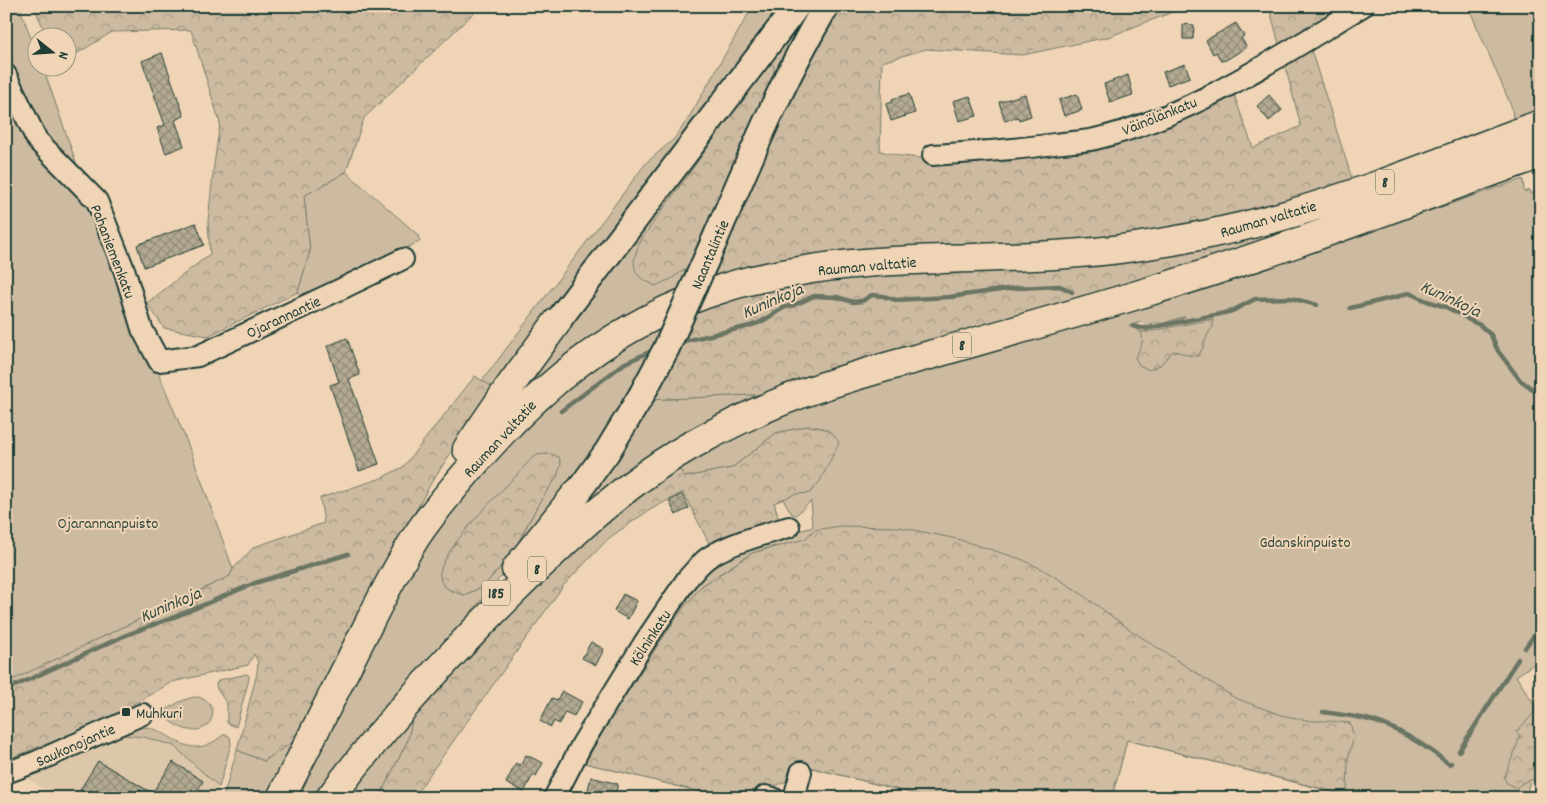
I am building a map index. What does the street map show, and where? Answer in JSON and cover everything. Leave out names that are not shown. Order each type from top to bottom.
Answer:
[{"type":"highway","name":"Rauman valtatie","points":[[281,798],[375,611],[417,534],[496,437],[523,409],[559,377],[635,326],[668,310],[721,289],[758,279],[810,269],[861,263],[1074,253],[1130,248],[1226,231],[1290,214],[1376,186],[1541,124]]},
{"type":"highway","name":"Rauman valtatie","points":[[330,798],[416,693],[496,609],[565,542],[604,506],[648,472],[698,441],[748,416],[814,389],[1149,292],[1256,257],[1541,154]]},
{"type":"highway","points":[[417,534],[448,479],[479,430],[557,322]]},
{"type":"highway","name":"185","points":[[416,693],[577,493]]},
{"type":"main road","points":[[557,322],[797,6]]},
{"type":"main road","name":"Naantalintie","points":[[577,493],[607,452],[642,396],[666,349],[782,86],[826,6]]},
{"type":"street","name":"Väinölänkatu","points":[[933,154],[1013,150],[1095,139],[1151,122],[1223,88],[1363,6]]},
{"type":"street","name":"Pahaniemenkatu","points":[[6,75],[37,140],[97,201],[125,272],[142,329],[159,361]]},
{"type":"street","name":"Ojarannantie","points":[[159,361],[198,356],[341,290],[403,259]]},
{"type":"street","name":"Kölninkatu","points":[[554,798],[582,744],[632,662],[696,568],[707,558],[721,550],[790,527]]},
{"type":"street","name":"Saukonojantie","points":[[6,772],[38,761],[143,714]]},
{"type":"street","points":[[794,798],[801,772]]},
{"type":"shaded area","points":[[123,735],[144,737],[174,746],[219,787],[214,798],[58,798],[28,779]]},
{"type":"green space","name":"Ojarannanpuisto","points":[[6,6],[19,6],[28,30],[28,78],[46,78],[132,323],[154,362],[191,452],[233,569],[230,576],[7,683]]},
{"type":"green space","points":[[34,6],[481,6],[364,118],[346,172],[304,196],[310,251],[298,292],[208,336],[164,328],[147,303],[210,254],[208,221],[220,123],[191,30],[112,32],[78,53],[78,28],[43,28]]},
{"type":"green space","points":[[753,6],[786,6],[494,388],[482,381],[646,163],[674,139],[688,119]]},
{"type":"green space","points":[[808,6],[816,6],[682,293],[524,398],[514,390]]},
{"type":"green space","points":[[837,6],[1188,6],[1108,37],[1023,55],[926,49],[882,62],[880,151],[920,158],[1055,149],[1233,92],[1253,148],[1301,126],[1284,62],[1310,47],[1353,182],[1212,223],[1139,238],[709,284],[791,92]]},
{"type":"green space","points":[[1269,6],[1337,6],[1338,15],[1279,44]]},
{"type":"green space","points":[[1468,6],[1541,6],[1541,108],[1513,120],[1512,108]]},
{"type":"green space","points":[[772,64],[774,72],[687,268],[671,279],[655,286],[643,279],[635,270],[635,255],[640,241],[767,66]]},
{"type":"green space","points":[[346,172],[417,234],[420,241],[305,300],[298,292],[310,251],[304,196]]},
{"type":"green space","name":"Gdanskinpuisto","points":[[1523,179],[1524,192],[1529,190],[1530,194],[1537,191],[1536,187],[1541,185],[1541,659],[1516,676],[1541,715],[1541,781],[1530,779],[1526,798],[1357,798],[1127,740],[1112,798],[930,798],[769,757],[724,798],[585,763],[567,798],[560,798],[702,567],[756,543],[813,527],[811,501],[796,515],[792,514],[783,499],[774,503],[778,516],[740,536],[823,428],[808,426],[776,433],[732,468],[685,477],[678,467],[696,454],[809,402],[1257,270]],"holes":[[[1185,317],[1142,332],[1129,326],[1141,322],[1147,325],[1164,323]],[[775,546],[686,606],[702,586],[724,571],[752,553]]]},
{"type":"green space","points":[[1316,218],[1319,226],[772,394],[647,400],[692,312],[762,287]]},
{"type":"green space","points":[[673,313],[611,430],[542,528],[355,750],[319,798],[290,798],[421,546],[538,404]],"holes":[[[557,477],[540,501],[514,550],[482,587],[464,595],[450,590],[443,585],[461,537],[505,487]]]},
{"type":"green space","points":[[1213,319],[1213,327],[1198,356],[1173,351],[1160,365],[1149,370],[1139,365],[1135,357],[1142,342],[1141,332]]},
{"type":"green space","points":[[475,376],[494,388],[431,483],[362,609],[297,739],[264,761],[237,750],[257,673],[258,662],[254,654],[248,665],[172,682],[113,716],[75,733],[8,759],[6,758],[6,683],[230,576],[233,569],[254,547],[324,523],[320,498],[379,479],[403,467]]},
{"type":"green space","points":[[772,394],[562,533],[647,400]]},
{"type":"green space","points":[[808,426],[818,427],[830,432],[839,443],[820,481],[810,493],[795,494],[774,503],[778,516],[773,526],[712,549],[683,492],[648,511],[609,538],[563,586],[413,798],[379,798],[408,740],[414,711],[525,596],[624,505],[678,467],[685,477],[732,468],[776,433]]},
{"type":"green space","points":[[551,454],[559,457],[561,464],[557,477],[540,501],[514,550],[482,587],[464,595],[443,585],[440,578],[441,568],[458,540],[470,525],[535,456]]},
{"type":"green space","points":[[841,526],[899,527],[957,539],[1021,559],[1042,569],[1076,590],[1132,631],[1235,698],[1281,715],[1311,721],[1350,723],[1354,737],[1348,758],[1347,795],[1127,740],[1112,798],[930,798],[794,763],[785,782],[770,788],[759,798],[724,798],[585,763],[658,645],[684,607],[702,586],[752,553],[805,539],[814,530]]},
{"type":"green space","points":[[247,674],[249,679],[236,727],[227,723],[227,704],[217,689],[216,684],[219,680]]},
{"type":"green space","points":[[198,697],[208,702],[212,710],[212,718],[208,725],[200,729],[190,730],[177,725],[162,714],[162,712],[179,702],[188,698]]},
{"type":"green space","points":[[1537,710],[1541,715],[1541,781],[1527,781],[1516,788],[1507,783],[1504,778],[1520,736],[1516,732]]},
{"type":"green space","points":[[414,711],[408,740],[379,798],[342,798]]},
{"type":"green space","points":[[138,727],[150,728],[188,746],[198,747],[210,744],[223,735],[228,735],[231,744],[219,787],[174,746],[144,737],[123,735]]},
{"type":"green space","points":[[297,739],[267,798],[223,798],[237,750],[264,761]]},
{"type":"building","points":[[1236,23],[1244,36],[1241,38],[1247,47],[1221,61],[1216,52],[1213,54],[1206,40]]},
{"type":"building","points":[[1183,24],[1194,25],[1193,39],[1183,39]]},
{"type":"building","points":[[162,53],[184,116],[175,120],[184,146],[166,153],[157,128],[165,125],[142,61]]},
{"type":"building","points":[[1185,64],[1190,77],[1168,85],[1163,72]]},
{"type":"building","points":[[1128,75],[1133,95],[1110,102],[1104,84]]},
{"type":"building","points":[[909,94],[915,113],[891,121],[886,104],[893,102],[892,99]]},
{"type":"building","points":[[1025,94],[1031,116],[1019,120],[1018,117],[1005,121],[999,102]]},
{"type":"building","points":[[1077,94],[1082,110],[1064,116],[1059,100]]},
{"type":"building","points":[[1269,95],[1282,110],[1269,121],[1257,106]]},
{"type":"building","points":[[970,96],[977,116],[959,121],[953,101]]},
{"type":"building","points":[[196,223],[204,245],[144,267],[137,245]]},
{"type":"building","points":[[347,338],[360,375],[349,379],[379,464],[359,471],[330,385],[339,382],[327,346]]},
{"type":"building","points":[[682,494],[689,508],[676,515],[669,501]]},
{"type":"building","points":[[623,594],[637,601],[628,619],[614,611]]},
{"type":"building","points":[[591,642],[604,649],[596,665],[582,658]]},
{"type":"building","points":[[562,691],[582,702],[574,716],[565,712],[559,724],[554,721],[551,727],[540,721],[552,698],[557,700]]},
{"type":"building","points":[[526,755],[543,763],[536,776],[533,775],[524,792],[506,783],[516,763],[520,766]]},
{"type":"building","points":[[98,761],[152,793],[173,762],[203,781],[193,798],[93,798],[80,790]]},
{"type":"building","points":[[591,777],[618,784],[614,798],[586,798]]},
{"type":"waterway","name":"Kuninkoja","points":[[680,342],[750,326],[761,322],[783,308],[814,296],[837,297],[853,302],[862,301],[872,295],[896,300],[949,297],[1015,288],[1060,286],[1072,292]]},
{"type":"waterway","name":"Kuninkoja","points":[[1350,308],[1409,293],[1446,307],[1480,325],[1491,335],[1498,351],[1520,380],[1541,395]]},
{"type":"waterway","name":"Kuninkoja","points":[[1133,326],[1149,328],[1220,314],[1232,311],[1255,299],[1291,298],[1317,305]]},
{"type":"waterway","name":"Kuninkoja","points":[[561,411],[625,363],[656,349]]},
{"type":"waterway","name":"Kuninkoja","points":[[6,688],[17,685],[126,635],[255,583],[348,554]]},
{"type":"waterway","points":[[1525,648],[1541,625]]},
{"type":"waterway","points":[[1459,751],[1518,659]]},
{"type":"waterway","points":[[1323,712],[1358,717],[1380,723],[1411,738],[1449,764],[1451,763]]},
{"type":"place","name":"Muhkuri","points":[[126,712]]}]
